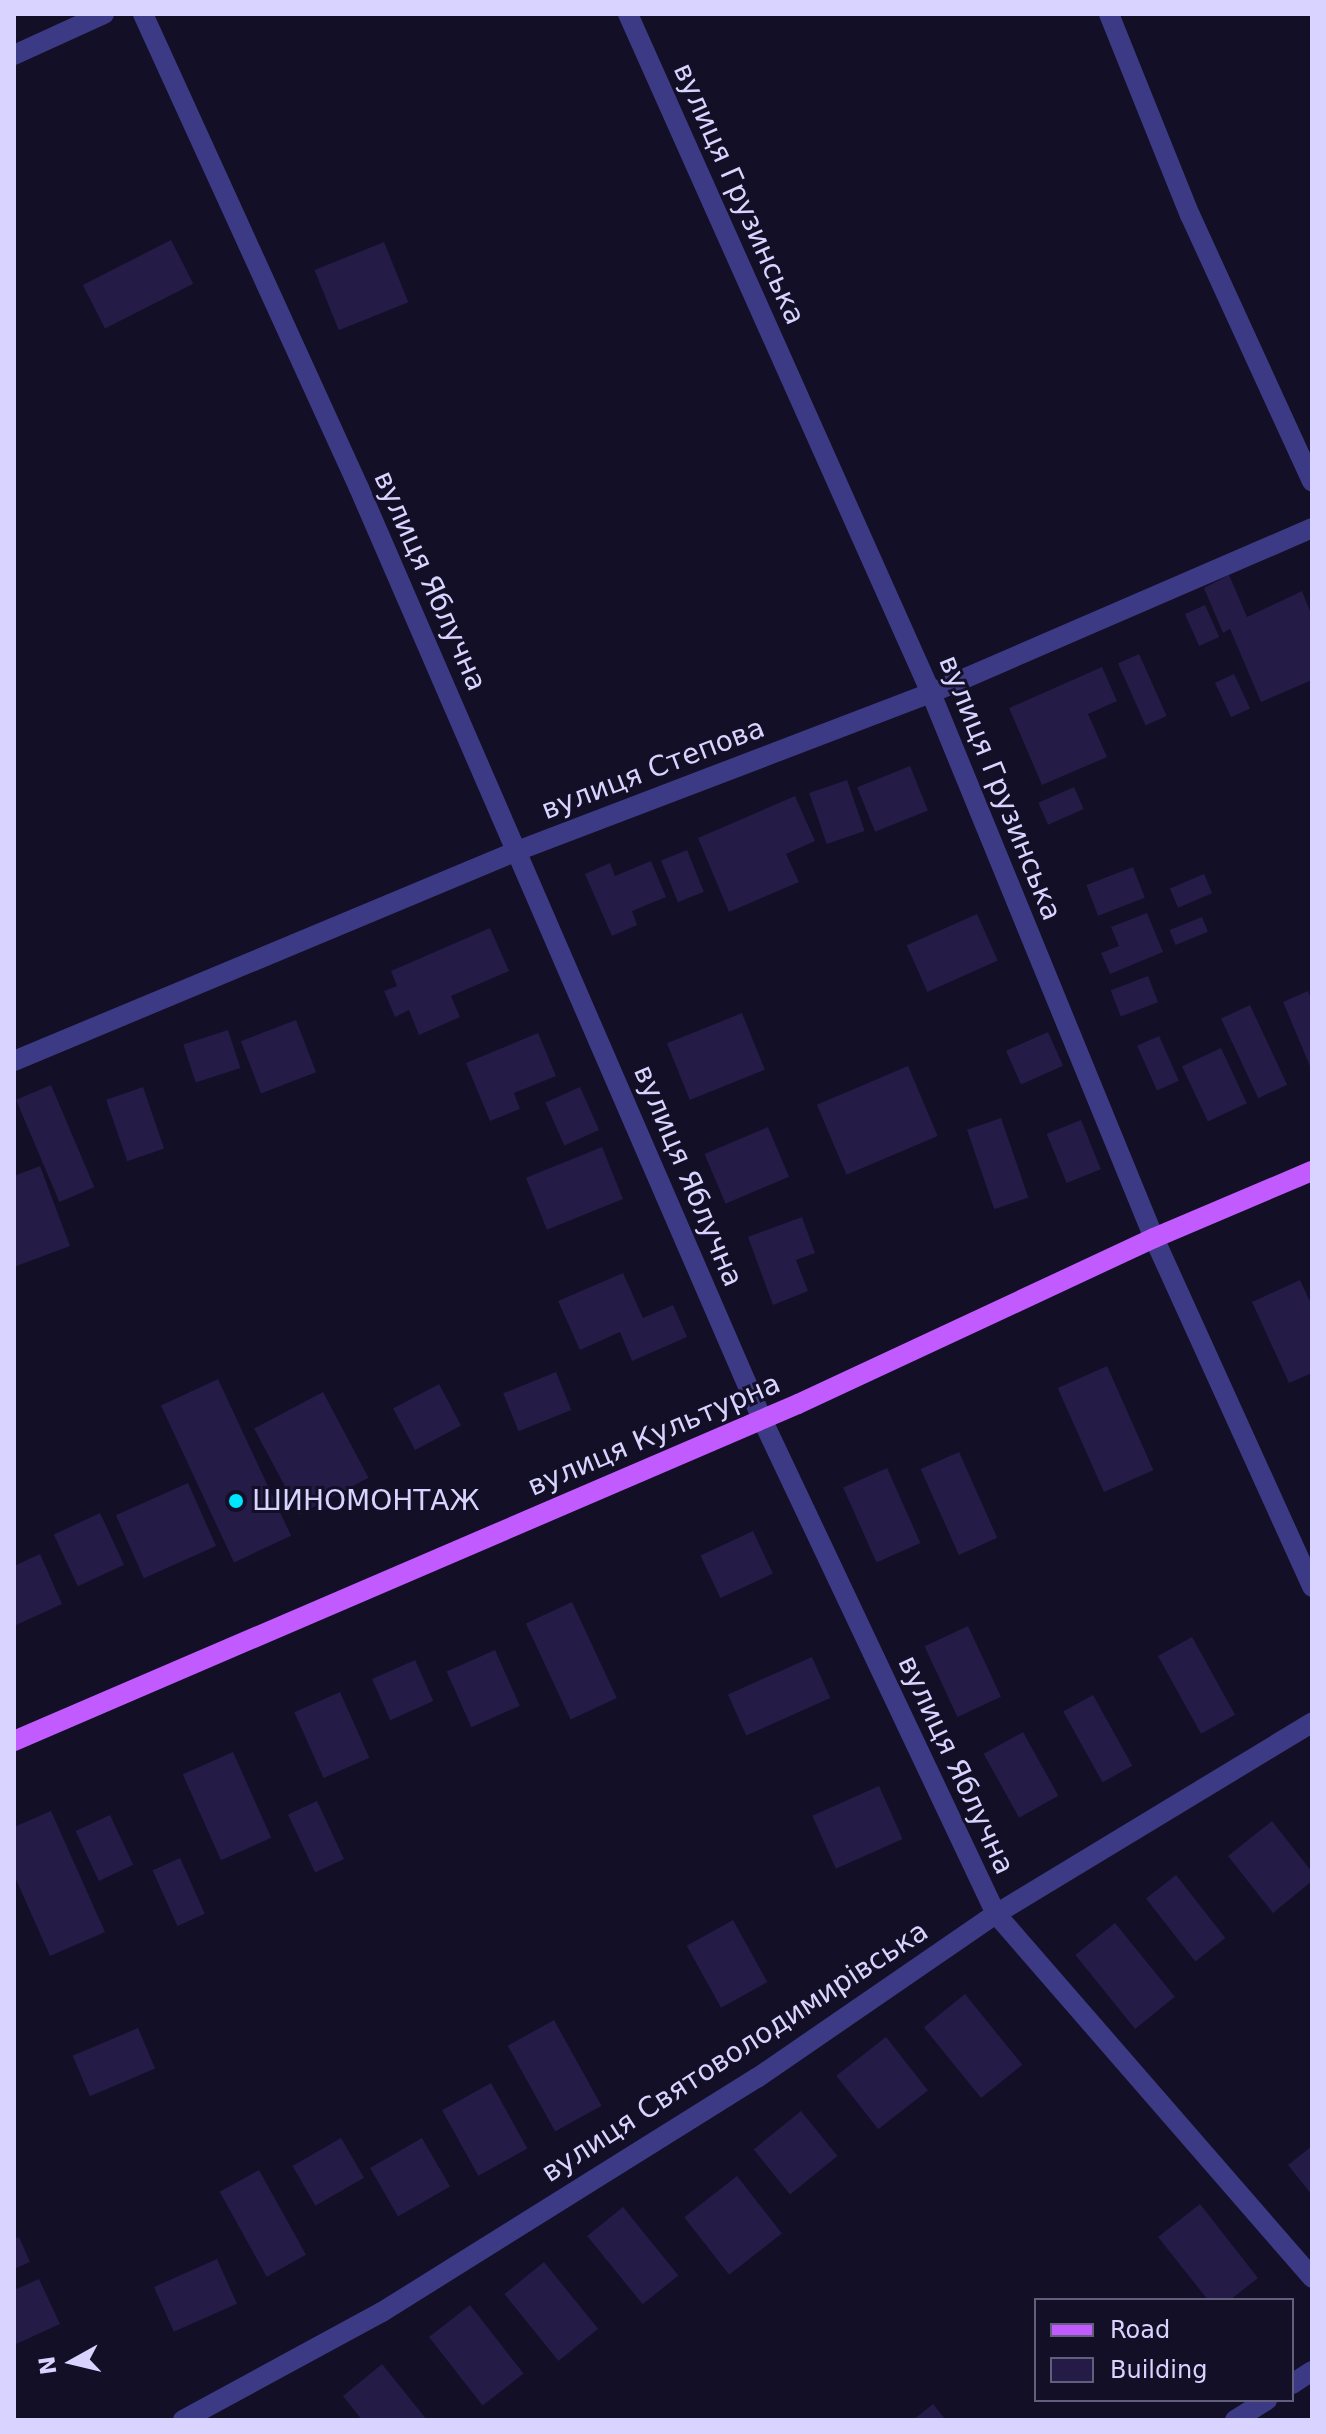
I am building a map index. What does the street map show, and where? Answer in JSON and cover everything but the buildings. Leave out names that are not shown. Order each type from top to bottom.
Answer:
[{"type":"main road","name":"вулиця Культурна","points":[[14,1741],[762,1419],[1154,1238],[1312,1171]]},
{"type":"street","points":[[14,55],[104,14]]},
{"type":"street","name":"вулиця Яблучна","points":[[143,14],[359,488],[762,1419],[996,1914],[1312,2278]]},
{"type":"street","name":"вулиця Грузинська","points":[[628,14],[931,693],[1154,1238],[1312,1587]]},
{"type":"street","points":[[1109,14],[1190,215],[1312,481]]},
{"type":"street","name":"вулиця Степова","points":[[14,1061],[517,851],[931,693],[1312,528]]},
{"type":"street","name":"вулиця Святоволодимирівська","points":[[183,2420],[395,2303],[757,2078],[996,1914],[1312,1723]]},
{"type":"street","points":[[1294,2383],[1312,2371]]},
{"type":"street","points":[[1235,2420],[1264,2402]]},
{"type":"place","name":"ШИНОМОНТАЖ","points":[[236,1501]]}]
